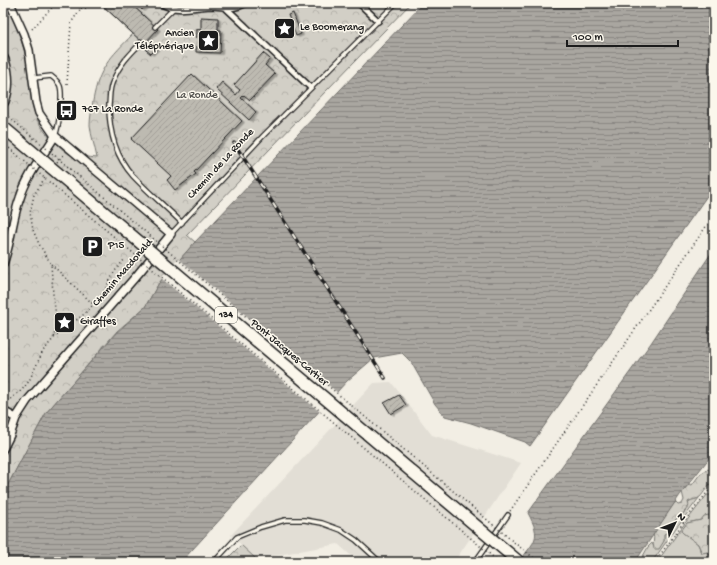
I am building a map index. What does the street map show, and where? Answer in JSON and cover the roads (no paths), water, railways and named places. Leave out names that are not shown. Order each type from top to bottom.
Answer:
[{"type":"main road","points":[[3,60],[6,79],[4,99]]},
{"type":"main road","name":"Pont Jacques-Cartier","points":[[3,127],[519,562]]},
{"type":"street","points":[[10,3],[24,34],[29,50],[34,78],[36,102],[39,113],[55,136],[171,234]]},
{"type":"street","points":[[160,3],[173,8],[191,9],[210,6],[234,8],[247,3]]},
{"type":"street","points":[[360,3],[378,21]]},
{"type":"street","points":[[226,8],[310,87]]},
{"type":"street","points":[[3,264],[16,210],[24,186],[55,136]]},
{"type":"street","name":"Chemin Macdonald","points":[[3,447],[10,435],[16,418],[27,401],[171,234]]},
{"type":"street","points":[[4,415],[16,418]]},
{"type":"lane","name":"Chemin de La Ronde","points":[[171,234],[264,134],[396,3]]},
{"type":"lane","points":[[155,27],[173,8]]},
{"type":"lane","points":[[142,42],[123,62],[112,82],[109,121],[114,142],[120,156],[132,175],[182,223]]},
{"type":"lane","points":[[34,78],[52,76],[60,84],[61,90],[58,130],[55,136]]},
{"type":"lane","points":[[475,562],[508,515]]},
{"type":"lane","points":[[214,562],[237,538],[261,527],[285,520],[298,520],[322,524],[341,530],[356,540],[380,562]]},
{"type":"railway","points":[[234,143],[385,378]]},
{"type":"place","name":"Le Boomerang","points":[[285,28]]},
{"type":"place","name":"Ancien Téléphérique","points":[[209,40]]},
{"type":"place","name":"767 La Ronde","points":[[67,110]]},
{"type":"place","name":"P15","points":[[92,246]]},
{"type":"place","name":"Giraffes","points":[[64,322]]},
{"type":"park label","name":"La Ronde","points":[[197,96]]}]
